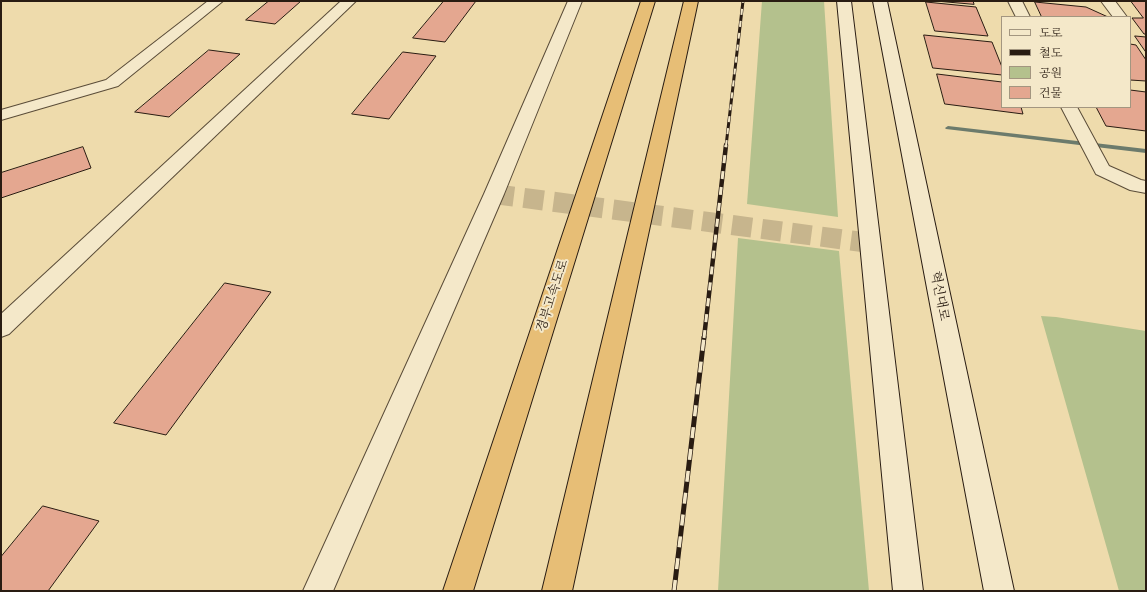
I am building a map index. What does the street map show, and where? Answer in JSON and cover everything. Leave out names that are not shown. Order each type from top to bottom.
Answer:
[{"type":"highway","name":"경부고속도로","points":[[458,591],[648,1]]},
{"type":"highway","points":[[557,591],[691,1]]},
{"type":"street","points":[[1,115],[112,83],[216,1]]},
{"type":"street","points":[[1,328],[349,1]]},
{"type":"street","points":[[318,591],[494,194],[575,1]]},
{"type":"street","points":[[844,1],[908,591]]},
{"type":"street","name":"혁신대로","points":[[880,1],[999,591]]},
{"type":"street","points":[[1015,1],[1022,16]]},
{"type":"street","points":[[1108,1],[1119,16]]},
{"type":"street","points":[[1070,108],[1102,170],[1137,186],[1146,187]]},
{"type":"green space","points":[[762,1],[824,1],[838,217],[747,204]]},
{"type":"green space","points":[[738,238],[839,251],[869,591],[718,591]]},
{"type":"green space","points":[[1041,316],[1146,331],[1146,591],[1119,591]]},
{"type":"building","points":[[269,1],[301,1],[275,24],[246,20]]},
{"type":"building","points":[[444,1],[476,1],[445,42],[413,38]]},
{"type":"building","points":[[936,1],[973,1],[974,4]]},
{"type":"building","points":[[1131,1],[1146,1],[1146,34],[1144,34],[1132,18],[1143,18]]},
{"type":"building","points":[[926,2],[976,7],[988,36],[935,31]]},
{"type":"building","points":[[1035,2],[1086,7],[1106,16],[1042,16]]},
{"type":"building","points":[[924,35],[992,42],[1001,64],[1001,75],[933,68]]},
{"type":"building","points":[[1135,36],[1146,37],[1146,52]]},
{"type":"building","points":[[1131,44],[1136,45],[1146,60],[1146,81],[1131,80]]},
{"type":"building","points":[[209,50],[240,54],[169,117],[135,112]]},
{"type":"building","points":[[403,52],[436,56],[389,119],[352,114]]},
{"type":"building","points":[[937,74],[1001,82],[1001,108],[1021,108],[1023,114],[945,104]]},
{"type":"building","points":[[1131,90],[1146,92],[1146,131],[1106,126],[1097,108],[1131,108]]},
{"type":"building","points":[[83,147],[91,168],[1,198],[1,173]]},
{"type":"building","points":[[225,283],[271,292],[166,435],[114,423]]},
{"type":"building","points":[[43,506],[99,521],[48,591],[1,591],[1,557]]},
{"type":"waterway","points":[[948,128],[1146,151]]},
{"type":"tunnel","points":[[494,194],[870,243]]},
{"type":"railway","points":[[726,146],[743,1]]},
{"type":"railway","points":[[704,338],[726,145]]},
{"type":"railway","points":[[674,591],[704,337]]}]
